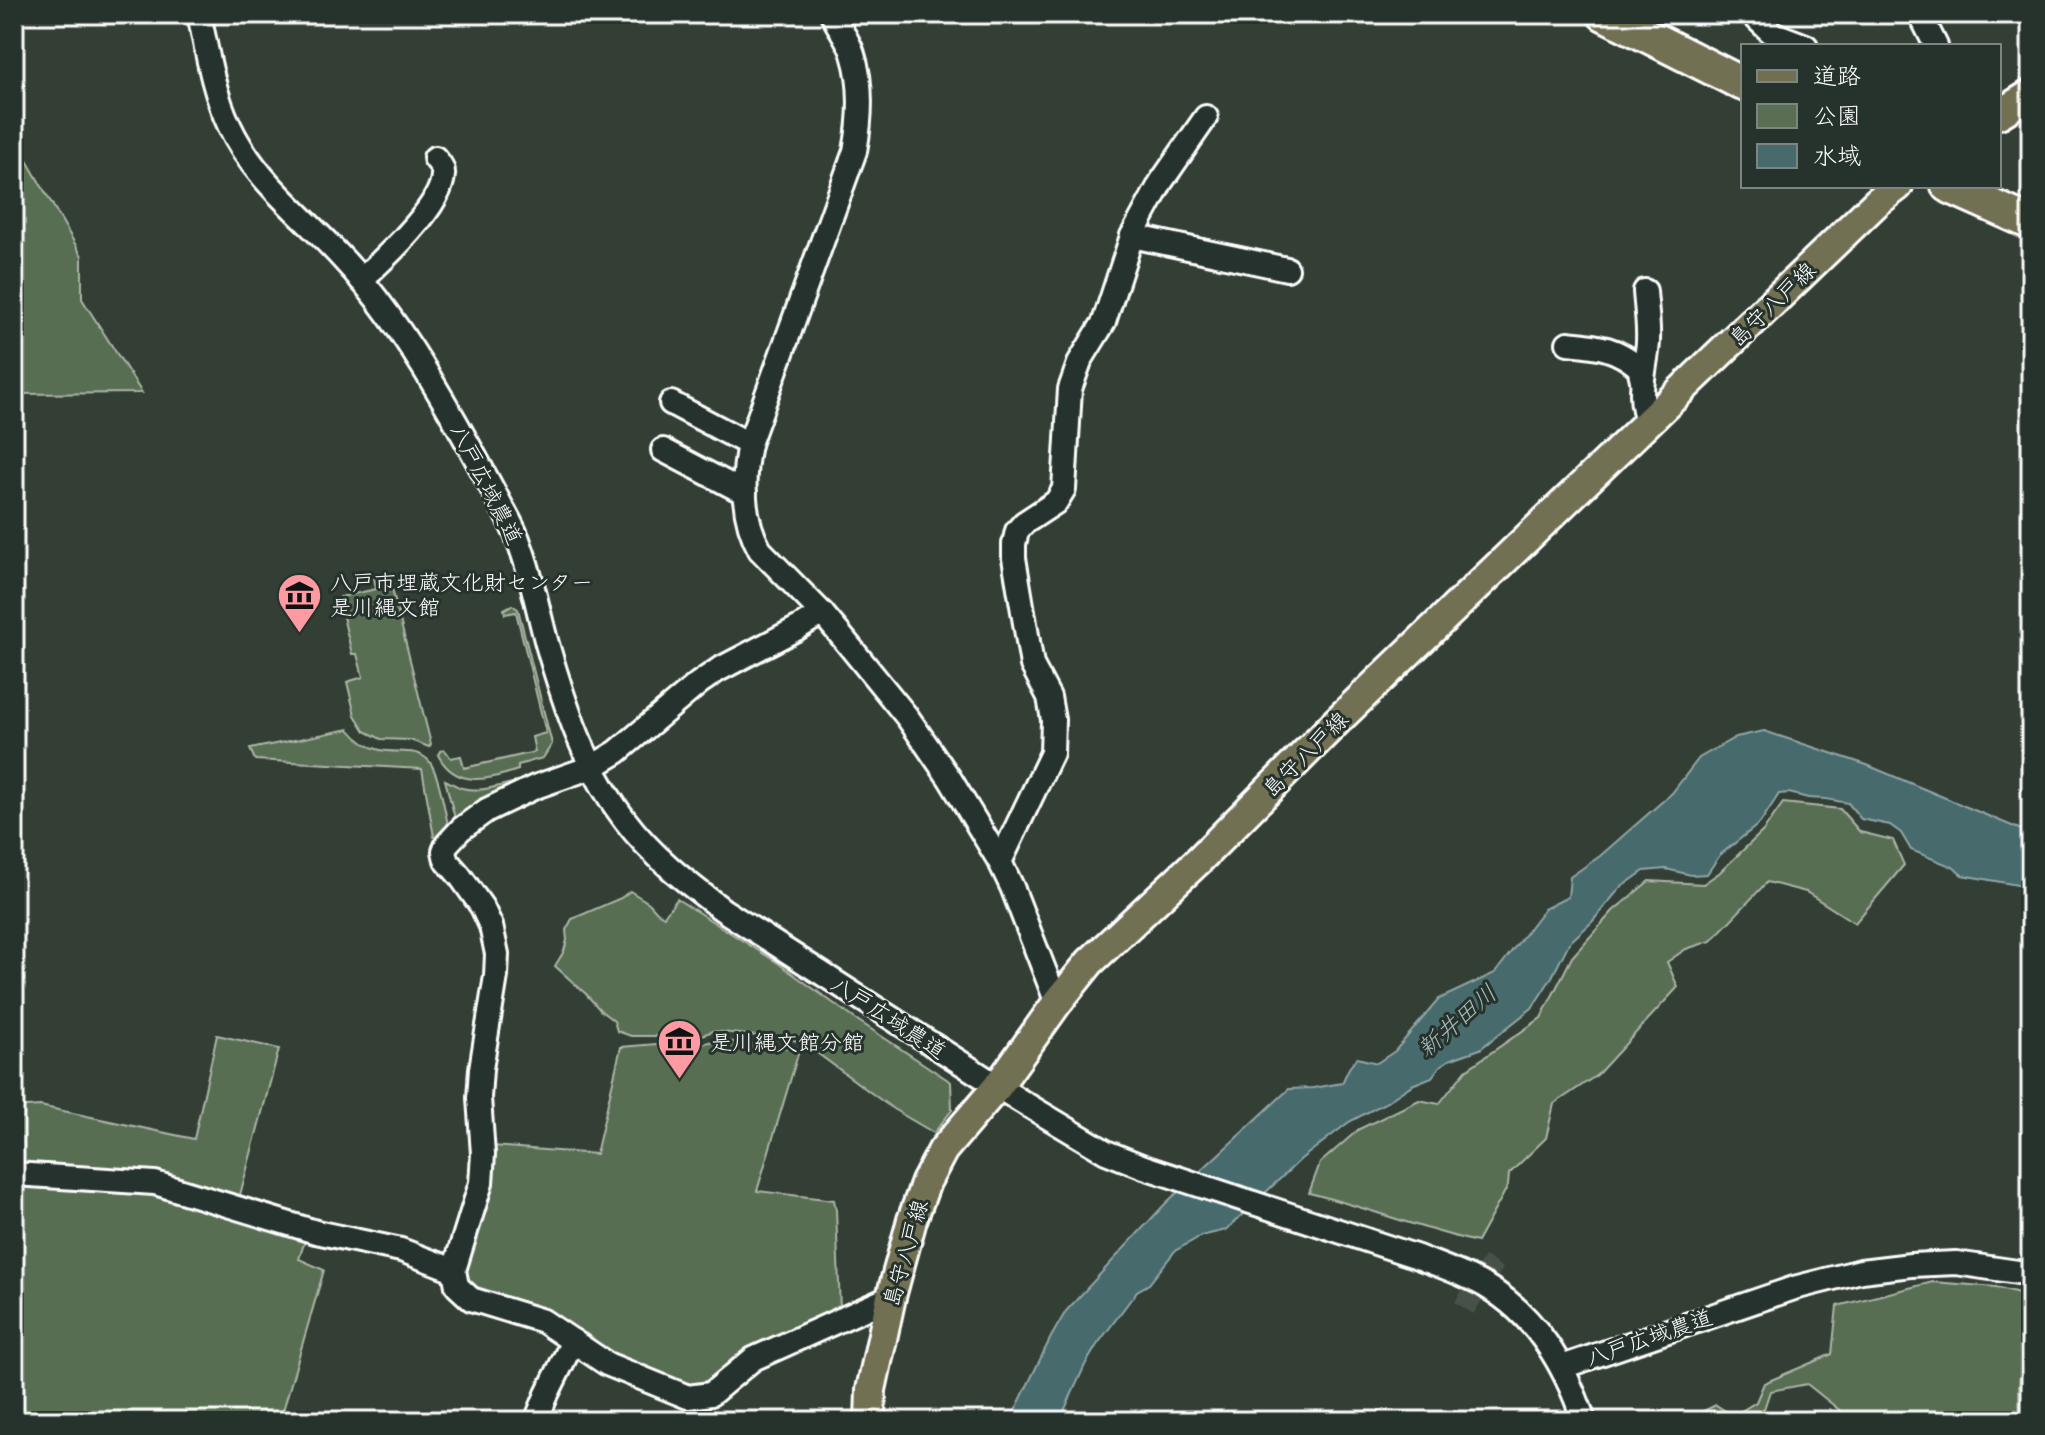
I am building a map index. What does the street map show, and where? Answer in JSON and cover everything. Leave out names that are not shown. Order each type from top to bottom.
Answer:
[{"type":"highway","points":[[1604,14],[1741,83]]},
{"type":"highway","points":[[1952,188],[2031,223]]},
{"type":"main road","points":[[2001,113],[2031,94]]},
{"type":"main road","name":"島守八戸線","points":[[870,1421],[871,1390],[891,1297],[926,1182],[943,1150],[997,1087],[1090,962],[1888,194]]},
{"type":"street","name":"八戸広域農道","points":[[199,14],[217,94],[228,124],[244,152],[258,174],[341,256],[379,302],[435,387],[520,541],[565,705],[592,767],[623,819],[691,886],[723,910],[997,1087],[1106,1152],[1415,1256],[1485,1286],[1531,1323],[1547,1341],[1562,1367],[1794,1288],[1861,1271],[1956,1263],[2031,1274]]},
{"type":"street","points":[[832,14],[853,52],[860,99],[859,128],[855,151],[749,444],[744,468],[749,523],[760,550],[822,613],[908,718],[950,779],[1012,887],[1057,1003]]},
{"type":"street","points":[[1752,14],[1772,33],[1801,44]]},
{"type":"street","points":[[1920,14],[1935,44]]},
{"type":"street","points":[[1000,862],[1052,753],[1053,720],[1049,697],[1032,665],[1014,558],[1017,531],[1056,502],[1064,489],[1070,389],[1080,361],[1104,322],[1132,236],[1161,182],[1206,117]]},
{"type":"street","points":[[361,280],[395,249],[431,204],[444,176],[435,158]]},
{"type":"street","points":[[1132,236],[1287,269]]},
{"type":"street","points":[[1645,291],[1648,339],[1641,401],[1649,423]]},
{"type":"street","points":[[1568,343],[1605,347],[1616,352],[1639,367],[1642,380]]},
{"type":"street","points":[[671,403],[749,444]]},
{"type":"street","points":[[663,450],[745,493]]},
{"type":"street","points":[[822,613],[708,676],[617,752],[592,767],[535,787],[487,810],[455,835],[444,851],[446,860],[482,907],[491,926],[497,954],[479,1098],[483,1154],[481,1183],[454,1270],[457,1286],[471,1299],[543,1321],[607,1364],[688,1397],[711,1394],[753,1359],[891,1297]]},
{"type":"street","points":[[14,1174],[155,1183],[316,1232],[401,1250],[454,1270]]},
{"type":"street","points":[[536,1421],[573,1341]]},
{"type":"street","points":[[1562,1367],[1584,1421]]},
{"type":"green space","points":[[14,138],[82,256],[82,299],[142,393],[14,394]]},
{"type":"green space","points":[[386,574],[431,744],[429,747],[410,740],[381,739],[365,731],[355,715],[347,682],[363,677],[357,654],[352,654],[339,600],[340,597],[376,589],[374,578]]},
{"type":"green space","points":[[512,605],[518,609],[552,744],[543,758],[518,765],[518,770],[485,779],[464,777],[445,766],[438,755],[440,751],[445,750],[451,758],[461,756],[464,768],[535,752],[532,737],[546,733],[516,612],[505,614],[504,609]]},
{"type":"green space","points":[[349,729],[375,749],[412,752],[429,761],[439,784],[449,829],[436,839],[434,837],[422,769],[255,760],[250,749]]},
{"type":"green space","points":[[445,780],[477,790],[520,781],[521,784],[456,822]]},
{"type":"green space","points":[[1783,803],[1840,809],[1860,832],[1893,840],[1904,865],[1855,923],[1806,892],[1767,882],[1711,941],[1686,949],[1667,962],[1678,987],[1597,1075],[1554,1104],[1546,1138],[1509,1174],[1508,1186],[1477,1242],[1309,1193],[1320,1163],[1359,1129],[1419,1100],[1439,1104],[1466,1070],[1541,1018],[1572,957],[1613,911],[1649,881],[1703,884],[1763,831]]},
{"type":"green space","points":[[630,891],[664,916],[677,899],[778,963],[951,1082],[952,1110],[934,1133],[893,1109],[802,1042],[713,1031],[694,1038],[672,1039],[631,1036],[617,1031],[614,1021],[555,966],[564,951],[566,930],[572,919]]},
{"type":"green space","points":[[217,1035],[279,1049],[240,1195],[312,1219],[299,1259],[324,1270],[280,1421],[14,1421],[14,1108],[40,1106],[194,1139]]},
{"type":"green space","points":[[716,1040],[799,1051],[757,1191],[834,1200],[840,1309],[755,1344],[732,1359],[703,1385],[689,1386],[613,1355],[587,1334],[547,1314],[475,1288],[464,1271],[493,1146],[596,1154],[621,1047],[657,1044],[692,1047]]},
{"type":"green space","points":[[1933,1282],[1996,1287],[2027,1295],[2030,1317],[2019,1382],[2020,1421],[1853,1421],[1807,1384],[1770,1391],[1763,1412],[1764,1421],[1683,1421],[1716,1405],[1733,1416],[1756,1402],[1764,1383],[1832,1354],[1837,1306]]},
{"type":"water","name":"新井田川","points":[[1764,731],[1867,765],[2031,834],[2031,883],[2023,886],[1962,875],[1953,867],[1911,850],[1901,833],[1890,825],[1861,819],[1848,803],[1779,794],[1760,823],[1720,855],[1707,874],[1691,875],[1666,869],[1644,871],[1620,888],[1592,922],[1569,943],[1532,1008],[1480,1049],[1449,1060],[1432,1077],[1412,1085],[1349,1122],[1301,1159],[1226,1230],[1201,1236],[1175,1251],[1149,1284],[1137,1291],[1097,1345],[1085,1365],[1062,1421],[1010,1421],[1066,1311],[1166,1203],[1289,1089],[1342,1083],[1357,1058],[1377,1063],[1395,1051],[1439,999],[1495,973],[1544,909],[1568,897],[1570,877],[1600,856],[1672,793],[1699,758],[1736,737]]},
{"type":"tunnel","points":[[1464,1308],[1494,1262]]},
{"type":"place","name":"八戸市埋蔵文化財センター 是川縄文館","points":[[299,634]]},
{"type":"place","name":"是川縄文館分館","points":[[679,1081]]}]
